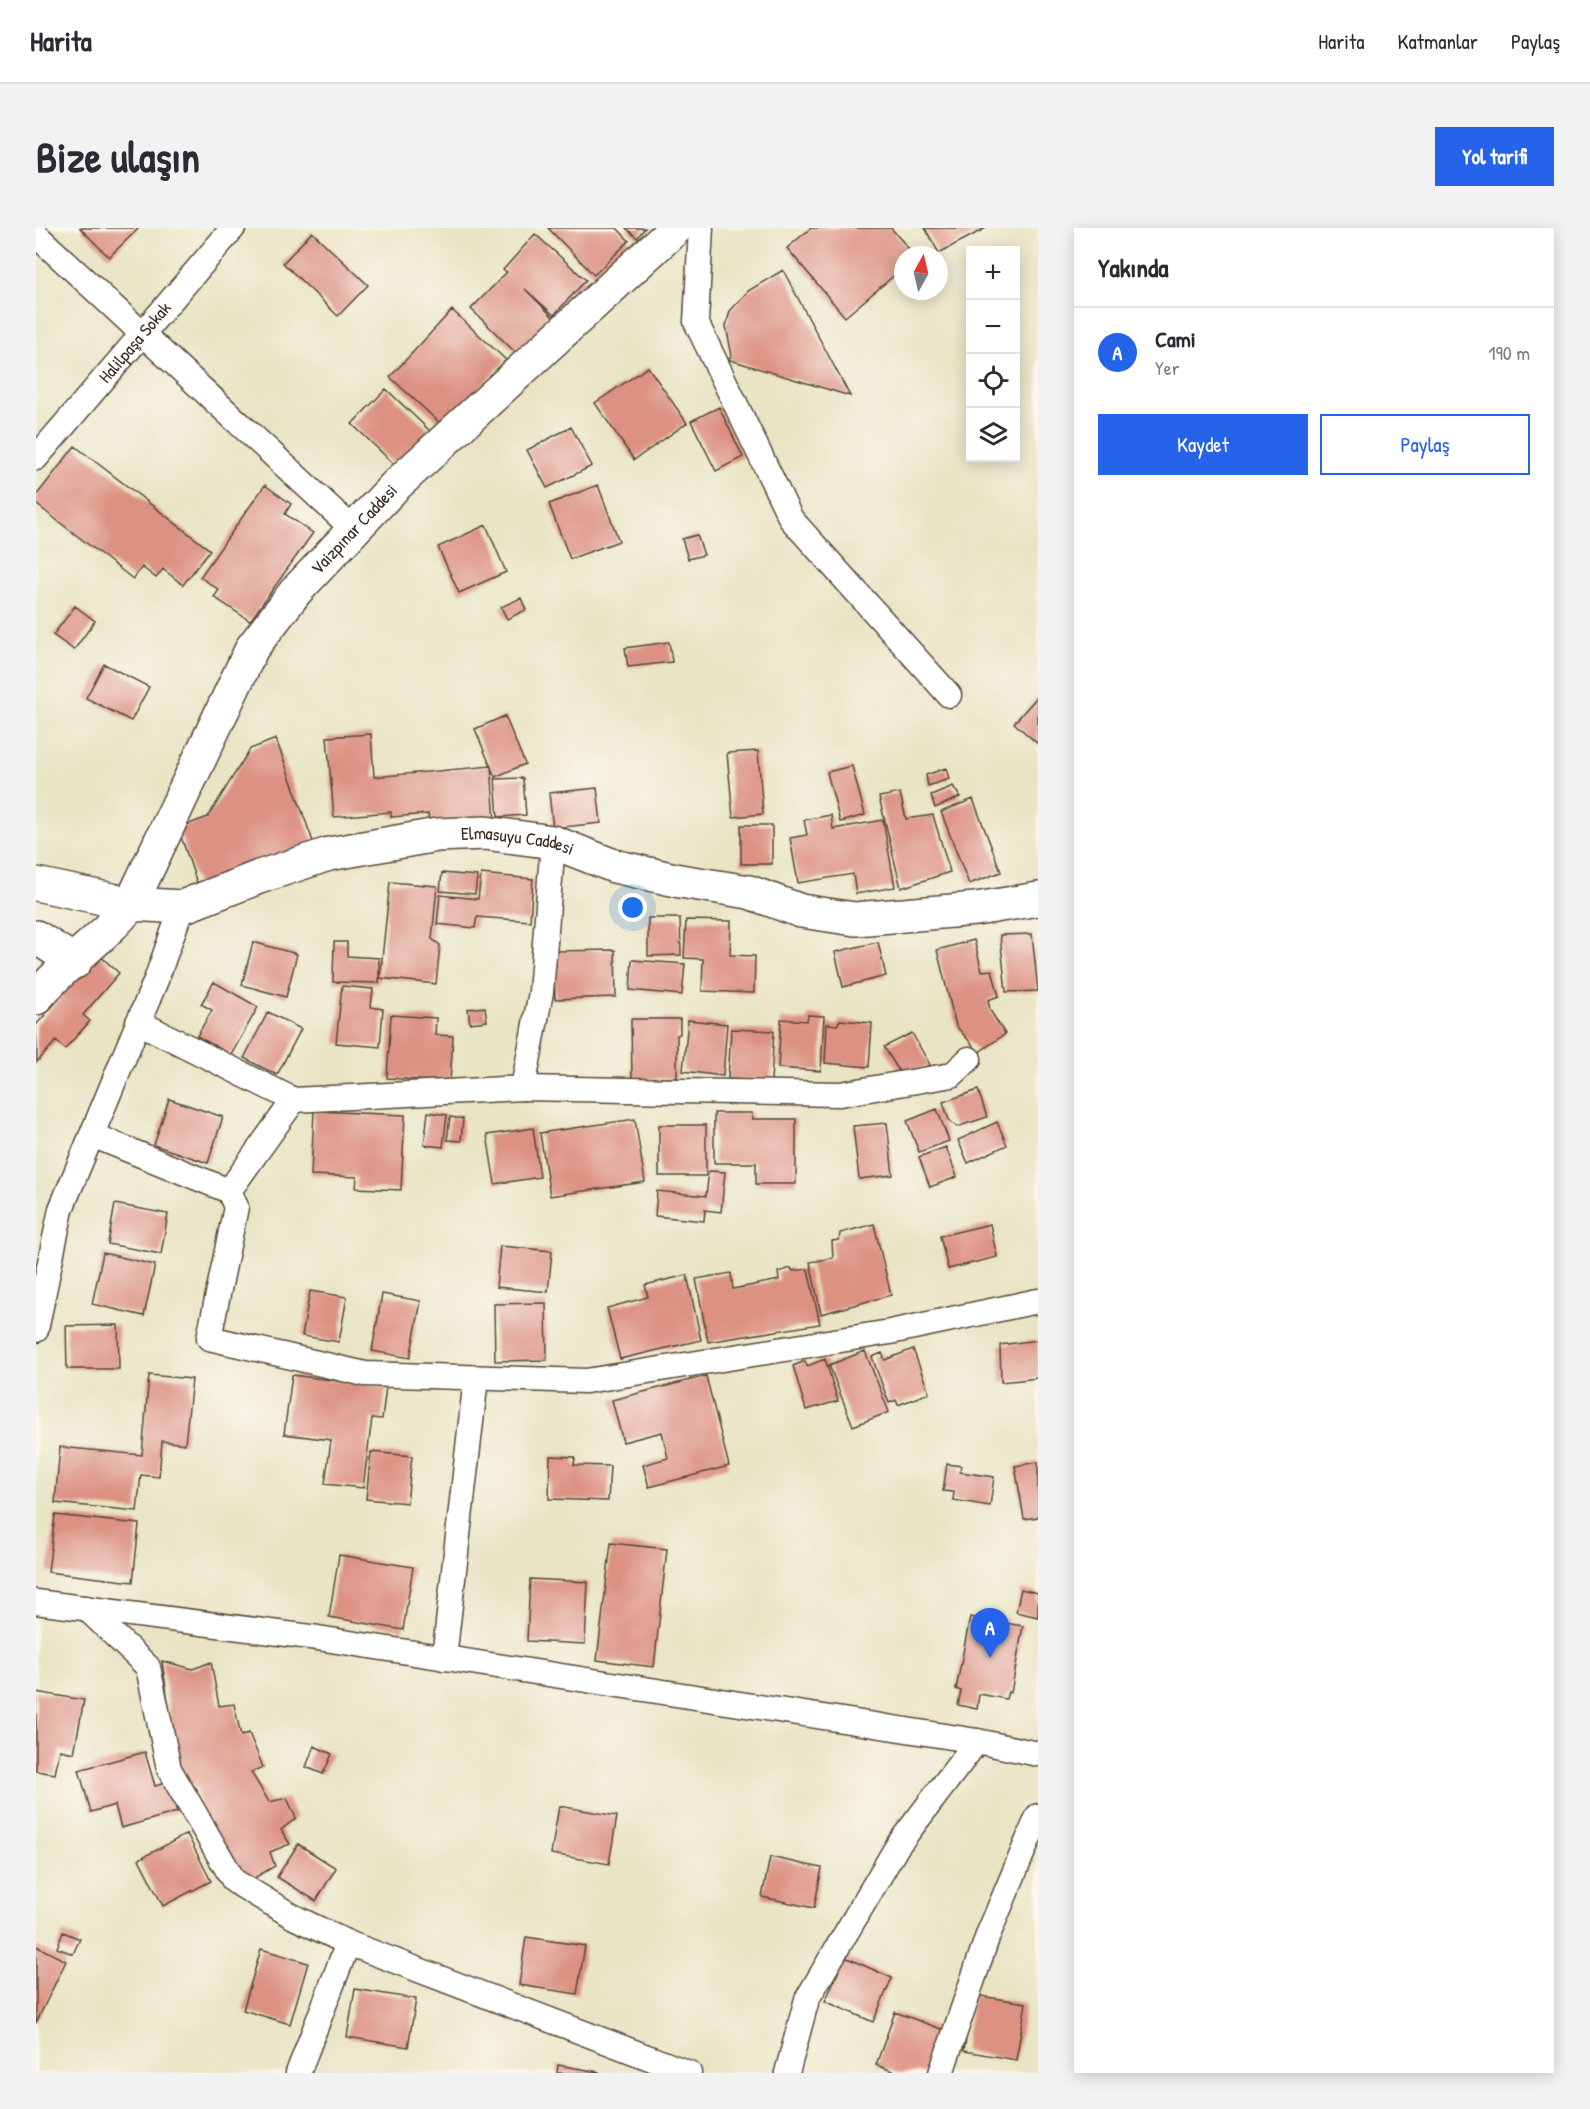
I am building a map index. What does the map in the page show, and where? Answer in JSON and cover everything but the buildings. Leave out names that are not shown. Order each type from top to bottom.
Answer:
[{"type":"street","name":"Halilpaşa Sokak","points":[[36,458],[233,228]]},
{"type":"street","name":"Vaizpınar Caddesi","points":[[131,904],[252,648],[296,591],[395,486],[676,228]]},
{"type":"street","points":[[701,228],[696,321],[791,519],[949,695]]},
{"type":"street","points":[[36,235],[353,529]]},
{"type":"street","name":"Elmasuyu Caddesi","points":[[36,884],[131,904],[182,907],[319,858],[383,842],[437,835],[484,833],[553,842],[614,866],[680,881],[749,892],[801,911],[855,919],[976,909],[1038,899]]},
{"type":"street","points":[[523,1088],[541,992],[553,842]]},
{"type":"street","points":[[36,998],[48,983],[112,928],[131,904]]},
{"type":"street","points":[[36,1330],[61,1209],[138,1022],[182,907]]},
{"type":"street","points":[[36,937],[75,962]]},
{"type":"street","points":[[138,1022],[294,1100],[523,1088],[840,1094],[952,1075],[969,1059]]},
{"type":"street","points":[[229,1191],[294,1100]]},
{"type":"street","points":[[92,1135],[229,1191],[236,1207],[209,1338],[365,1374],[586,1381],[891,1332],[1038,1301]]},
{"type":"street","points":[[444,1658],[476,1378]]},
{"type":"street","points":[[36,1602],[318,1638],[977,1741],[1038,1754]]},
{"type":"street","points":[[86,1608],[148,1667],[169,1769],[234,1881],[294,1917],[348,1943],[689,2073]]},
{"type":"street","points":[[787,2073],[807,1999],[898,1845],[977,1741]]},
{"type":"street","points":[[942,2073],[988,1935],[1038,1816]]},
{"type":"street","points":[[298,2073],[348,1943]]},
{"type":"place","name":"Cami","points":[[990,1658]]}]
